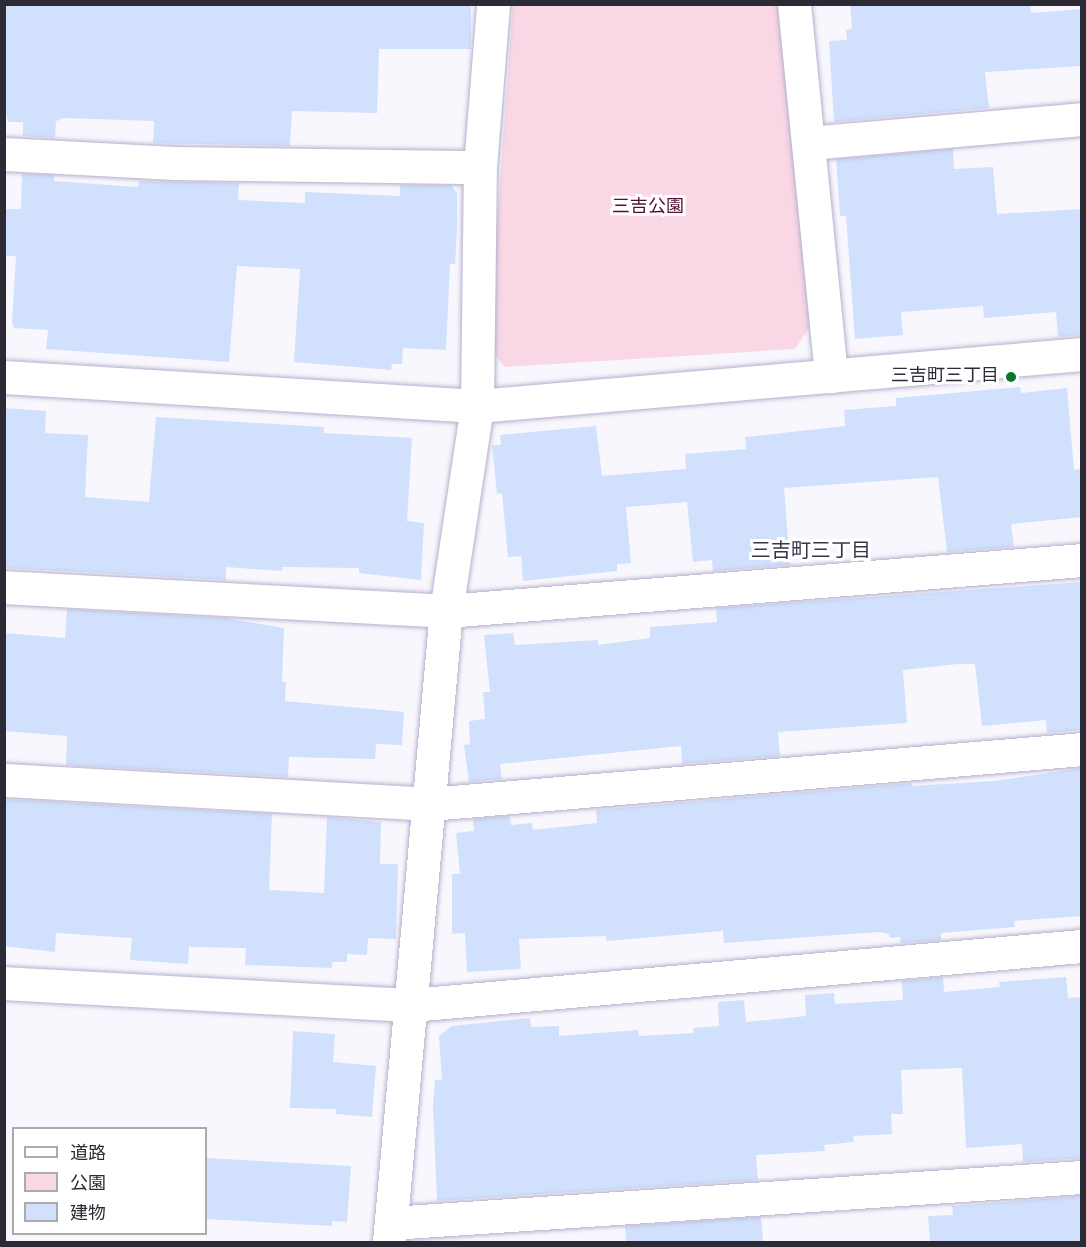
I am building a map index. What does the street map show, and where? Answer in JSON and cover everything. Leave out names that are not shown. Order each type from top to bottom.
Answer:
[{"type":"street","points":[[493,4],[480,167],[477,406],[446,611],[390,1233],[1082,1177]]},
{"type":"street","points":[[794,4],[831,375]]},
{"type":"street","points":[[808,142],[1082,119]]},
{"type":"street","points":[[4,154],[175,163],[480,167]]},
{"type":"street","points":[[4,377],[477,406],[1082,354]]},
{"type":"street","points":[[4,587],[446,611],[1082,560]]},
{"type":"street","points":[[4,780],[429,804],[1082,749]]},
{"type":"street","points":[[4,983],[411,1005],[1082,946]]},
{"type":"green space","name":"三吉公園","points":[[513,5],[779,5],[810,327],[795,349],[505,367],[488,346]]},
{"type":"building","points":[[4,4],[471,4],[471,49],[379,49],[377,113],[292,111],[290,146],[153,143],[154,121],[64,118],[56,121],[55,138],[23,136],[23,122],[8,122],[6,113]]},
{"type":"building","points":[[850,4],[1030,4],[1031,13],[1082,9],[1082,66],[985,72],[989,108],[834,122],[829,41],[847,40],[846,30],[852,29]]},
{"type":"building","points":[[953,149],[954,169],[993,167],[997,214],[1082,209],[1082,335],[1058,337],[1056,312],[984,318],[983,306],[901,312],[903,335],[855,339],[846,216],[840,216],[836,159]]},
{"type":"building","points":[[22,174],[54,175],[54,181],[138,187],[139,181],[239,183],[238,200],[305,203],[305,192],[400,196],[400,185],[451,185],[457,193],[457,231],[455,264],[450,264],[446,350],[403,348],[402,364],[392,364],[391,370],[294,362],[300,269],[237,266],[229,362],[46,349],[48,330],[14,328],[12,323],[16,256],[4,256],[4,209],[21,209]]},
{"type":"building","points":[[1020,387],[1021,393],[1067,388],[1074,470],[1082,469],[1082,517],[1011,524],[1014,547],[947,552],[938,477],[784,488],[790,565],[713,571],[712,560],[693,562],[687,502],[626,507],[631,563],[617,564],[617,571],[523,581],[521,556],[508,557],[502,493],[497,494],[492,445],[501,445],[500,435],[596,426],[602,476],[686,469],[685,454],[746,449],[745,437],[845,426],[844,410],[896,406],[896,398]]},
{"type":"building","points":[[4,408],[46,411],[45,433],[88,435],[85,497],[149,502],[156,417],[324,427],[324,433],[412,438],[407,521],[424,523],[421,580],[359,573],[359,568],[282,567],[282,571],[226,567],[226,580],[4,568]]},
{"type":"building","points":[[1082,582],[1082,730],[1047,733],[1046,720],[982,726],[975,664],[958,664],[903,670],[907,723],[778,732],[780,756],[682,764],[681,746],[500,764],[502,779],[469,782],[464,745],[470,744],[469,721],[485,719],[483,692],[490,692],[484,635],[513,633],[515,645],[598,640],[598,645],[650,638],[650,627],[717,622],[716,608]]},
{"type":"building","points":[[67,609],[224,618],[284,628],[282,682],[286,682],[285,701],[404,712],[402,745],[376,744],[375,759],[289,757],[288,777],[66,765],[67,736],[4,731],[4,633],[65,638]]},
{"type":"building","points":[[1082,768],[1082,916],[1014,921],[1015,927],[941,933],[941,940],[901,943],[900,937],[890,938],[889,934],[880,932],[724,943],[723,931],[606,941],[606,936],[519,939],[521,969],[467,972],[465,933],[452,934],[452,874],[460,874],[456,833],[474,831],[473,819],[506,816],[510,817],[511,825],[532,823],[533,830],[597,823],[596,810],[911,783],[912,786],[994,781]]},
{"type":"building","points":[[4,799],[272,814],[269,890],[324,893],[327,817],[381,822],[380,864],[398,864],[396,939],[368,938],[367,955],[347,954],[347,962],[332,962],[332,968],[245,965],[246,948],[189,947],[188,964],[130,960],[132,938],[56,933],[55,952],[4,946]]},
{"type":"building","points":[[943,977],[944,992],[1000,987],[999,982],[1066,977],[1068,998],[1082,997],[1082,1158],[1023,1162],[1022,1144],[966,1148],[962,1068],[901,1070],[903,1114],[891,1114],[892,1134],[853,1136],[854,1142],[824,1145],[825,1151],[756,1155],[758,1180],[437,1201],[433,1105],[435,1080],[442,1080],[439,1036],[452,1026],[530,1018],[531,1027],[559,1026],[559,1036],[638,1030],[639,1036],[694,1033],[693,1028],[719,1026],[718,1002],[744,1000],[746,1022],[806,1016],[805,995],[834,993],[835,1004],[903,1000],[902,981]]},
{"type":"building","points":[[293,1031],[335,1034],[333,1062],[376,1066],[372,1117],[336,1114],[336,1109],[290,1108]]},
{"type":"building","points":[[207,1158],[351,1166],[347,1222],[332,1221],[332,1226],[207,1219]]},
{"type":"building","points":[[1082,1196],[1082,1242],[930,1242],[928,1216],[953,1215],[952,1206]]},
{"type":"building","points":[[761,1217],[763,1242],[626,1242],[625,1226]]},
{"type":"place","name":"三吉町三丁目","points":[[1011,377]]},
{"type":"district","name":"三吉町三丁目","points":[[811,552]]}]
